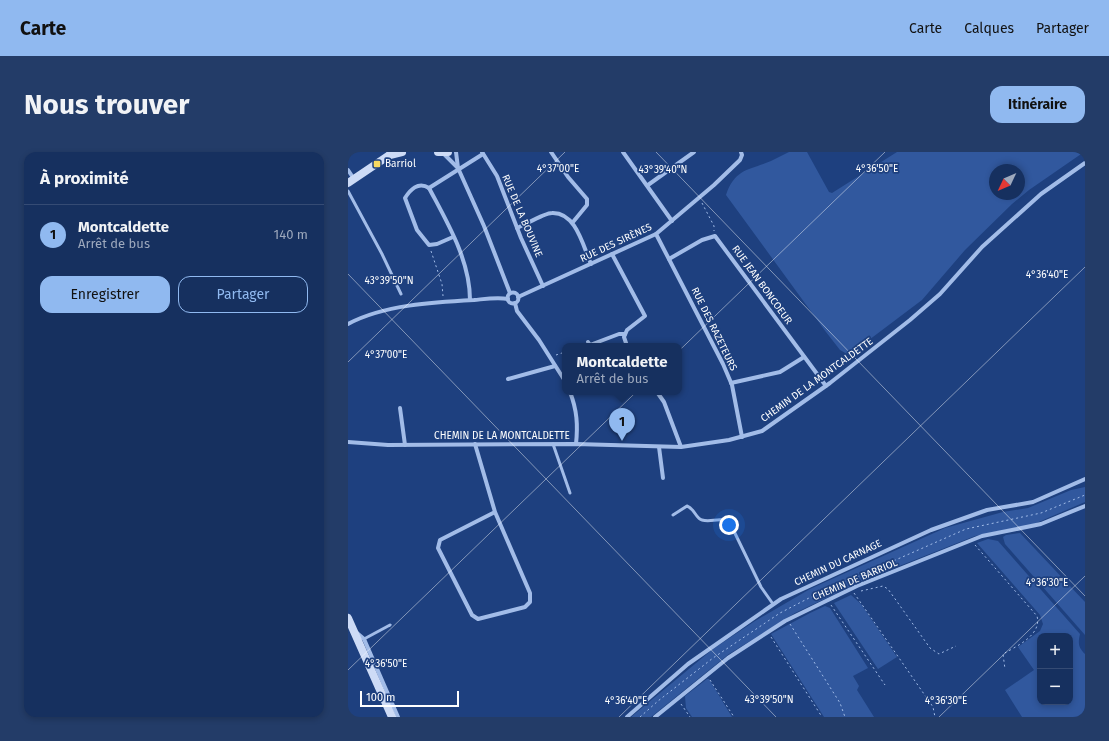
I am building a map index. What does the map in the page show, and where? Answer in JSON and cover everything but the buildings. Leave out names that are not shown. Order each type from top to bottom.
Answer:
[{"type":"street","points":[[348,170],[351,181],[392,154],[402,152]]},
{"type":"street","points":[[443,152],[458,168]]},
{"type":"street","points":[[456,152],[458,168],[484,226],[510,293],[508,298]]},
{"type":"street","points":[[551,152],[568,177],[588,200],[587,205],[573,222]]},
{"type":"street","points":[[623,152],[648,185],[672,221]]},
{"type":"street","points":[[648,185],[694,152]]},
{"type":"street","name":"RUE DES SIRÈNES","points":[[518,296],[656,234],[699,198],[740,160],[742,155],[741,152]]},
{"type":"street","points":[[429,188],[483,153]]},
{"type":"street","name":"RUE DE LA BOUVINE","points":[[483,153],[497,176],[517,228],[543,286]]},
{"type":"street","name":"CHEMIN DE LA MONTCALDETTE","points":[[348,442],[405,445],[576,444],[681,447],[742,437],[762,431],[826,386],[940,294],[982,247],[1041,194],[1085,163]]},
{"type":"street","points":[[453,237],[437,244],[429,245],[418,230],[405,198],[416,186],[424,185],[429,188],[453,237],[467,270],[470,300]]},
{"type":"street","points":[[517,228],[550,213],[560,214],[573,222],[591,264]]},
{"type":"street","name":"RUE DES RAZETEURS","points":[[656,234],[723,364],[731,384],[742,437]]},
{"type":"street","points":[[669,259],[702,240],[714,236]]},
{"type":"street","name":"RUE JEAN BONCOEUR","points":[[714,236],[722,243],[826,386]]},
{"type":"street","points":[[595,343],[619,334],[625,334],[645,316],[612,254]]},
{"type":"street","points":[[510,293],[515,292],[518,296],[515,303],[517,311],[562,376]]},
{"type":"street","points":[[348,324],[357,318],[382,311],[443,302],[508,298]]},
{"type":"street","points":[[508,298],[510,302],[515,303]]},
{"type":"street","points":[[625,334],[624,337],[626,343]]},
{"type":"street","points":[[731,384],[780,372],[804,357]]},
{"type":"street","points":[[508,379],[555,366]]},
{"type":"street","points":[[571,395],[576,407],[578,426],[576,444]]},
{"type":"street","points":[[660,395],[664,402],[681,447]]},
{"type":"street","points":[[400,408],[405,445]]},
{"type":"street","points":[[475,444],[495,512],[530,593],[530,602],[525,606],[478,619],[472,615],[438,548],[440,540],[495,512]]},
{"type":"street","points":[[659,447],[663,478]]},
{"type":"street","name":"CHEMIN DU CARNAGE","points":[[627,717],[688,664],[773,604],[831,575],[931,530],[987,510],[1033,502],[1085,478]]},
{"type":"street","name":"CHEMIN DE BARRIOL","points":[[655,717],[706,674],[787,620],[857,586],[971,540],[982,536],[1041,524],[1085,506]]},
{"type":"street","points":[[348,618],[392,717]]},
{"type":"street","points":[[354,630],[364,640],[398,717]]},
{"type":"lane","points":[[348,191],[382,254],[401,294]]},
{"type":"lane","points":[[553,444],[570,493]]},
{"type":"lane","points":[[673,515],[687,506],[693,508],[698,518],[703,521],[719,519],[730,523],[761,587],[773,604]]},
{"type":"lane","points":[[364,640],[390,625]]},
{"type":"path","points":[[699,198],[714,226],[714,236]]},
{"type":"path","points":[[429,245],[442,284],[443,302]]},
{"type":"path","points":[[550,358],[562,353]]},
{"type":"path","points":[[971,540],[1037,616],[1038,627],[1034,633],[1003,654],[1004,669]]},
{"type":"path","points":[[935,717],[933,707],[853,592],[883,586],[888,588],[930,648],[939,654],[956,646]]},
{"type":"path","points":[[826,601],[832,605],[885,685]]},
{"type":"path","points":[[787,620],[840,703],[845,717]]},
{"type":"path","points":[[768,632],[822,717]]},
{"type":"path","points":[[706,674],[734,717]]},
{"type":"path","points":[[678,698],[690,717]]},
{"type":"shaded area","points":[[789,152],[807,152],[829,192],[832,193],[897,152],[1084,152],[1025,193],[1025,164],[989,164],[989,200],[1017,200],[965,250],[922,300],[849,355],[840,350],[826,332],[726,195],[734,180],[744,171],[771,161]]},
{"type":"shaded area","points":[[1085,487],[1085,502],[1034,524],[975,536],[864,580],[795,613],[729,654],[651,717],[631,717],[713,649],[755,621],[810,589],[945,528],[1003,512],[1028,508],[1071,490]]},
{"type":"shaded area","points":[[1020,533],[1085,602],[1085,635],[1005,544],[1003,537],[1006,535]]},
{"type":"shaded area","points":[[988,539],[998,541],[1080,634],[1079,645],[1085,654],[1085,717],[1022,717],[1005,690],[1034,670],[1018,647],[1037,633],[1037,705],[1073,705],[1073,633],[1037,633],[1040,631],[1043,624],[1040,615],[977,543]]},
{"type":"shaded area","points":[[851,595],[861,604],[897,657],[878,669],[834,603]]},
{"type":"shaded area","points":[[825,606],[830,608],[868,668],[853,676],[859,686],[857,690],[874,717],[824,717],[771,634]]},
{"type":"shaded area","points":[[709,679],[732,717],[692,717],[686,708],[685,696]]},
{"type":"place","name":"Barriol","points":[[377,164]]},
{"type":"place","name":"Montcaldette","points":[[622,441]]}]
